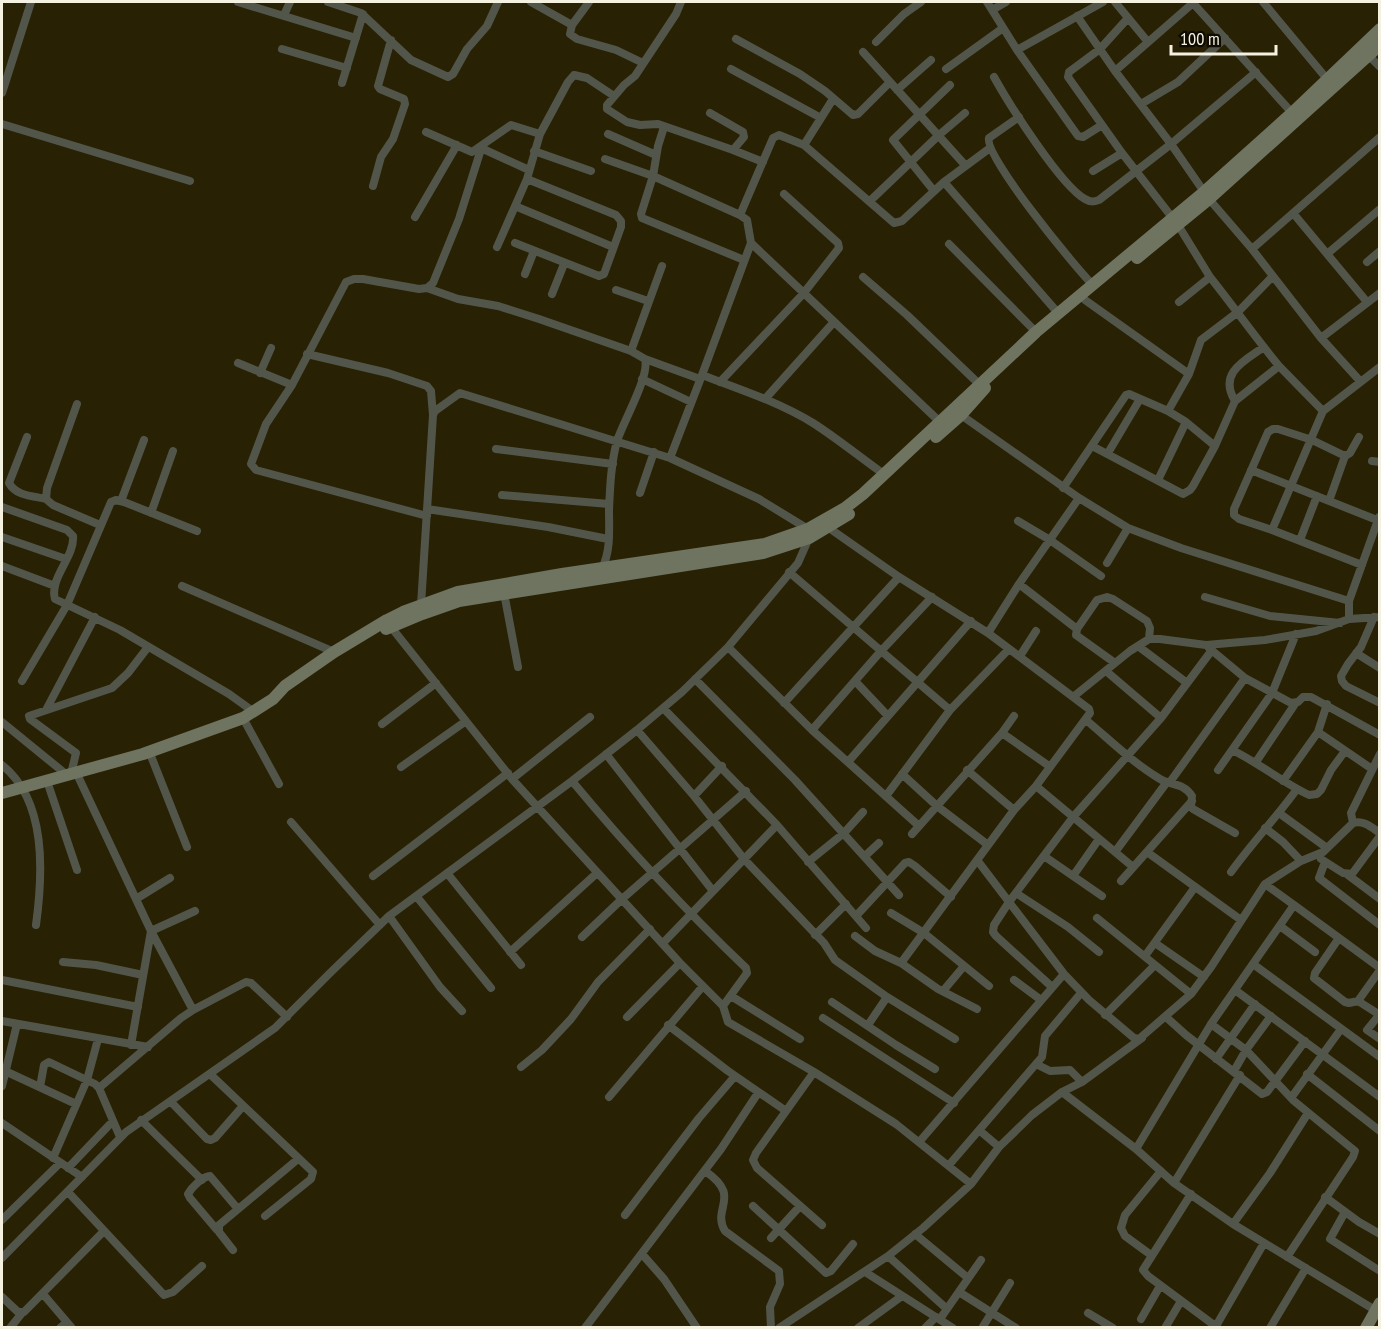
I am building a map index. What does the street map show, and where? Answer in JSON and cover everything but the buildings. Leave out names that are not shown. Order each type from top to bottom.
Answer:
[{"type":"street","points":[[2,93],[31,2]]},
{"type":"street","points":[[238,2],[356,38]]},
{"type":"street","points":[[284,15],[290,2]]},
{"type":"street","points":[[328,2],[354,9],[363,14],[411,60],[450,77],[467,49],[487,27],[498,2]]},
{"type":"street","points":[[531,2],[573,25]]},
{"type":"street","points":[[589,2],[569,33],[573,37],[604,46],[643,63]]},
{"type":"street","points":[[681,2],[676,14],[635,76],[606,106],[609,112],[635,124],[653,123],[664,126],[763,162]]},
{"type":"street","points":[[876,42],[904,14],[921,2]]},
{"type":"street","points":[[987,2],[1017,50],[1078,136],[1083,137],[1102,125]]},
{"type":"street","points":[[992,10],[1006,2]]},
{"type":"street","points":[[1017,50],[1103,2]]},
{"type":"street","points":[[1115,2],[1148,42]]},
{"type":"street","points":[[1115,70],[1193,2],[1295,117]]},
{"type":"street","points":[[1263,2],[1327,79]]},
{"type":"street","points":[[342,83],[363,14]]},
{"type":"street","points":[[1077,16],[1207,196],[1252,249],[1321,338],[1360,381]]},
{"type":"street","points":[[1128,18],[1100,49],[1070,72],[1068,77],[1175,222],[1210,277],[1238,312],[1251,333],[1279,366],[1323,411]]},
{"type":"street","points":[[946,69],[1003,28]]},
{"type":"street","points":[[1295,117],[1327,79],[1380,29]]},
{"type":"street","points":[[1141,104],[1178,82],[1225,38]]},
{"type":"street","points":[[736,39],[800,75],[855,115],[890,82]]},
{"type":"street","points":[[373,186],[380,161],[393,139],[405,104],[404,99],[378,86],[391,40]]},
{"type":"street","points":[[2,793],[149,751],[249,715],[273,699],[290,692],[338,658],[391,627],[459,601],[763,554],[808,534],[868,500],[961,415],[984,389],[1380,45]]},
{"type":"street","points":[[282,49],[347,68]]},
{"type":"street","points":[[863,52],[965,165]]},
{"type":"street","points":[[1368,56],[1380,67]]},
{"type":"street","points":[[897,90],[931,60]]},
{"type":"street","points":[[730,69],[821,118]]},
{"type":"street","points":[[994,77],[1066,183],[1086,200],[1093,202],[1102,198],[1136,172],[1256,72]]},
{"type":"street","points":[[497,248],[528,175],[540,134],[568,82],[574,75],[587,78],[614,96]]},
{"type":"street","points":[[934,191],[893,140],[950,85]]},
{"type":"street","points":[[804,145],[833,99]]},
{"type":"street","points":[[710,113],[743,132],[744,137],[733,150]]},
{"type":"street","points":[[870,200],[965,113]]},
{"type":"street","points":[[1019,117],[989,138],[987,141],[990,148],[1003,171],[1062,251],[1092,285]]},
{"type":"street","points":[[2,124],[190,181]]},
{"type":"street","points":[[426,132],[470,152],[482,147],[511,125],[540,134]]},
{"type":"street","points":[[664,126],[653,176],[641,214],[642,219],[744,260]]},
{"type":"street","points":[[608,134],[656,155]]},
{"type":"street","points":[[740,215],[772,138],[776,135],[804,145],[897,223],[965,165],[990,148]]},
{"type":"street","points":[[1252,249],[1380,137]]},
{"type":"street","points":[[415,218],[456,145]]},
{"type":"street","points":[[482,147],[528,175],[618,216],[622,224],[601,276],[564,264],[514,243]]},
{"type":"street","points":[[427,288],[433,283],[452,240],[482,147]]},
{"type":"street","points":[[534,151],[591,171]]},
{"type":"street","points":[[1093,171],[1122,153]]},
{"type":"street","points":[[605,159],[653,176],[740,215],[748,224],[751,243],[670,458]]},
{"type":"street","points":[[944,182],[1058,313]]},
{"type":"street","points":[[720,382],[803,294],[838,250],[839,245],[784,194]]},
{"type":"street","points":[[515,206],[613,247]]},
{"type":"street","points":[[1327,254],[1379,210]]},
{"type":"street","points":[[1293,213],[1367,302]]},
{"type":"street","points":[[273,699],[279,691],[334,652],[403,612],[458,592],[765,544],[829,528],[1036,332],[1092,285],[1175,222]]},
{"type":"street","points":[[751,243],[940,422]]},
{"type":"street","points":[[949,244],[1036,332]]},
{"type":"street","points":[[525,274],[534,251]]},
{"type":"street","points":[[1367,262],[1380,252]]},
{"type":"street","points":[[552,294],[564,264]]},
{"type":"street","points":[[631,351],[662,266]]},
{"type":"street","points":[[1168,411],[1189,374],[1201,340],[1238,312],[1273,276]]},
{"type":"street","points":[[863,277],[907,315],[979,384]]},
{"type":"street","points":[[1179,302],[1210,277]]},
{"type":"street","points":[[608,539],[548,527],[427,513],[256,470],[252,467],[251,464],[266,424],[292,385],[342,287],[349,280],[363,279],[410,288],[427,288],[458,299],[498,306],[631,351],[645,359],[720,382],[765,399],[813,423],[885,475]]},
{"type":"street","points":[[616,290],[648,301]]},
{"type":"street","points":[[1321,338],[1380,293]]},
{"type":"street","points":[[1085,300],[1189,374]]},
{"type":"street","points":[[765,399],[833,323]]},
{"type":"street","points":[[1235,401],[1231,394],[1230,377],[1245,360],[1264,347]]},
{"type":"street","points":[[260,373],[271,348]]},
{"type":"street","points":[[307,354],[388,373],[427,386],[431,391],[433,416],[421,605]]},
{"type":"street","points":[[602,568],[607,557],[609,504],[617,441],[642,380],[646,367],[645,359]]},
{"type":"street","points":[[238,363],[292,385]]},
{"type":"street","points":[[1092,446],[1179,493],[1187,493],[1215,446],[1235,401],[1279,366]]},
{"type":"street","points":[[1272,530],[1323,411],[1380,367]]},
{"type":"street","points":[[642,380],[691,402]]},
{"type":"street","points":[[433,416],[435,411],[454,396],[462,393],[617,441],[670,458],[759,499],[808,534]]},
{"type":"street","points":[[1063,488],[1126,395],[1129,394],[1168,411],[1186,422],[1215,446]]},
{"type":"street","points":[[1108,453],[1140,399]]},
{"type":"street","points":[[46,499],[47,488],[77,404]]},
{"type":"street","points":[[961,415],[1063,488],[1128,528],[1181,548],[1349,601]]},
{"type":"street","points":[[1158,480],[1186,422]]},
{"type":"street","points":[[1345,456],[1312,440],[1273,429],[1268,432],[1234,509],[1234,515],[1239,519],[1300,540],[1362,566]]},
{"type":"street","points":[[27,437],[9,483],[12,489],[46,499],[53,505],[100,525]]},
{"type":"street","points":[[1329,501],[1345,456],[1350,453],[1359,437]]},
{"type":"street","points":[[121,501],[144,440]]},
{"type":"street","points":[[496,449],[613,464]]},
{"type":"street","points":[[151,513],[173,451]]},
{"type":"street","points":[[640,493],[654,453]]},
{"type":"street","points":[[1251,470],[1291,488],[1378,518],[1349,601],[1345,621]]},
{"type":"street","points":[[502,495],[609,504]]},
{"type":"street","points":[[1300,540],[1317,496]]},
{"type":"street","points":[[988,633],[1079,498]]},
{"type":"street","points":[[22,681],[67,604],[111,502],[121,501],[197,531]]},
{"type":"street","points":[[2,507],[69,531],[73,536],[73,542],[54,597],[95,617],[230,694],[249,715],[279,784]]},
{"type":"street","points":[[1018,521],[1050,540],[1101,576]]},
{"type":"street","points":[[829,528],[899,577],[971,621],[1090,711],[1086,720],[1036,786],[1014,810],[901,963]]},
{"type":"street","points":[[1107,562],[1128,528]]},
{"type":"street","points":[[2,1257],[120,1137],[141,1120],[211,1075],[275,1028],[389,916],[572,781],[663,708],[728,647],[798,563],[808,534]]},
{"type":"street","points":[[2,537],[66,559]]},
{"type":"street","points":[[2,566],[56,586]]},
{"type":"street","points":[[789,572],[950,711]]},
{"type":"street","points":[[784,703],[899,577]]},
{"type":"street","points":[[1019,584],[1077,628]]},
{"type":"street","points":[[182,586],[334,652]]},
{"type":"street","points":[[504,593],[518,667]]},
{"type":"street","points":[[812,730],[932,597]]},
{"type":"street","points":[[1115,663],[1078,637],[1076,632],[1097,600],[1110,597],[1147,621],[1150,628],[1149,639]]},
{"type":"street","points":[[1205,597],[1270,616],[1345,621],[1377,617]]},
{"type":"street","points":[[46,710],[95,617]]},
{"type":"street","points":[[1377,617],[1361,647],[1341,676],[1346,686],[1380,703]]},
{"type":"street","points":[[848,762],[971,621]]},
{"type":"street","points":[[1073,697],[1138,645],[1149,639],[1209,647],[1265,640],[1332,627],[1345,621]]},
{"type":"street","points":[[391,627],[536,806],[680,963],[723,1006],[728,1022],[880,1113],[920,1141],[971,1184]]},
{"type":"street","points":[[1020,656],[1036,631]]},
{"type":"street","points":[[1218,770],[1272,693],[1296,634]]},
{"type":"street","points":[[1138,645],[1187,683]]},
{"type":"street","points":[[71,774],[76,753],[29,717],[112,688],[128,673],[148,647]]},
{"type":"street","points":[[728,647],[812,730],[919,826]]},
{"type":"street","points":[[1209,647],[1245,678],[1295,704]]},
{"type":"street","points":[[1052,987],[994,934],[994,925],[1074,816],[1161,718],[1187,683],[1209,647]]},
{"type":"street","points":[[886,796],[950,711],[1009,650]]},
{"type":"street","points":[[1356,653],[1380,668]]},
{"type":"street","points":[[1106,671],[1161,718]]},
{"type":"street","points":[[1115,852],[1245,678]]},
{"type":"street","points":[[695,679],[746,728],[899,894]]},
{"type":"street","points":[[855,681],[888,716]]},
{"type":"street","points":[[382,724],[436,683]]},
{"type":"street","points":[[1256,762],[1295,704],[1306,696],[1327,704],[1380,735]]},
{"type":"street","points":[[1283,781],[1318,732],[1327,704]]},
{"type":"street","points":[[663,708],[746,791],[866,928]]},
{"type":"street","points":[[912,834],[1002,733],[1014,716]]},
{"type":"street","points":[[373,876],[590,717]]},
{"type":"street","points":[[1086,720],[1159,778],[1178,784],[1187,790],[1192,796],[1193,809],[1235,833]]},
{"type":"street","points":[[401,767],[466,721]]},
{"type":"street","points":[[2,722],[71,774],[193,1010]]},
{"type":"street","points":[[637,730],[744,859],[815,935],[835,960],[887,997],[955,1039]]},
{"type":"street","points":[[1318,732],[1372,769]]},
{"type":"street","points":[[1002,733],[1049,766]]},
{"type":"street","points":[[1232,750],[1309,795],[1317,794],[1345,751]]},
{"type":"street","points":[[149,751],[187,847]]},
{"type":"street","points":[[606,754],[713,891]]},
{"type":"street","points":[[1353,823],[1351,813],[1380,754]]},
{"type":"street","points":[[2,765],[21,788],[32,810],[38,839],[40,887],[36,925]]},
{"type":"street","points":[[694,796],[722,766]]},
{"type":"street","points":[[967,770],[1014,810]]},
{"type":"street","points":[[902,774],[936,806],[988,845]]},
{"type":"street","points":[[47,781],[77,870]]},
{"type":"street","points":[[572,781],[651,873],[747,971],[723,1006]]},
{"type":"street","points":[[1036,786],[1133,867]]},
{"type":"street","points":[[1231,872],[1297,789]]},
{"type":"street","points":[[582,937],[651,873],[746,791]]},
{"type":"street","points":[[1121,881],[1192,801]]},
{"type":"street","points":[[808,862],[844,833],[863,812]]},
{"type":"street","points":[[1279,813],[1327,849]]},
{"type":"street","points":[[778,1328],[888,1256],[971,1184],[999,1147],[1032,1115],[1062,1092],[1082,1083],[1142,1038],[1191,994],[1265,884],[1301,861],[1327,849],[1353,823],[1359,821],[1380,835],[1352,874],[1348,875]]},
{"type":"street","points":[[291,822],[380,925]]},
{"type":"street","points":[[663,943],[777,825]]},
{"type":"street","points":[[1265,828],[1283,842],[1301,861]]},
{"type":"street","points":[[1073,876],[1099,839]]},
{"type":"street","points":[[865,856],[879,843]]},
{"type":"street","points":[[1146,852],[1241,920]]},
{"type":"street","points":[[1044,856],[1102,896]]},
{"type":"street","points":[[1316,856],[1348,875],[1380,899]]},
{"type":"street","points":[[977,860],[1081,993],[1134,1038],[1142,1038]]},
{"type":"street","points":[[856,916],[888,884],[903,864],[909,862],[951,897]]},
{"type":"street","points":[[1325,862],[1319,878],[1380,925]]},
{"type":"street","points":[[447,873],[521,965]]},
{"type":"street","points":[[510,952],[597,873]]},
{"type":"street","points":[[136,899],[170,878]]},
{"type":"street","points":[[1265,884],[1339,938],[1380,969],[1358,1001],[1349,1004],[1314,978],[1339,938]]},
{"type":"street","points":[[1145,956],[1195,887]]},
{"type":"street","points":[[1016,893],[1068,927],[1099,952]]},
{"type":"street","points":[[417,897],[491,988]]},
{"type":"street","points":[[815,935],[846,903]]},
{"type":"street","points":[[1136,1149],[1211,1024],[1294,906]]},
{"type":"street","points":[[151,931],[195,911]]},
{"type":"street","points":[[891,913],[924,933],[989,986]]},
{"type":"street","points":[[389,916],[440,987],[462,1011]]},
{"type":"street","points":[[1097,918],[1191,994]]},
{"type":"street","points":[[1280,926],[1315,952]]},
{"type":"street","points":[[521,1067],[542,1050],[571,1019],[598,982],[650,929]]},
{"type":"street","points":[[131,1045],[151,931]]},
{"type":"street","points":[[855,936],[875,951],[901,963],[943,991],[977,1009]]},
{"type":"street","points":[[1155,942],[1204,977]]},
{"type":"street","points":[[63,962],[96,964],[143,975]]},
{"type":"street","points":[[627,1017],[680,963]]},
{"type":"street","points":[[1105,1015],[1155,964]]},
{"type":"street","points":[[1253,964],[1380,1057]]},
{"type":"street","points":[[943,991],[964,966]]},
{"type":"street","points":[[920,1141],[1064,974]]},
{"type":"street","points":[[2,980],[138,1007]]},
{"type":"street","points":[[1014,980],[1041,1000]]},
{"type":"street","points":[[99,1088],[193,1010],[248,982],[287,1017]]},
{"type":"street","points":[[609,1097],[703,986]]},
{"type":"street","points":[[1235,990],[1380,1097]]},
{"type":"street","points":[[949,1165],[1044,1054],[1045,1036],[1081,993]]},
{"type":"street","points":[[731,996],[800,1039]]},
{"type":"street","points":[[868,1025],[887,997]]},
{"type":"street","points":[[1358,1001],[1379,1014],[1366,1030],[1380,1039]]},
{"type":"street","points":[[832,1002],[935,1069]]},
{"type":"street","points":[[1216,1059],[1255,1004]]},
{"type":"street","points":[[1174,1183],[1237,1073],[1246,1050],[1271,1016]]},
{"type":"street","points":[[1166,1017],[1262,1094],[1267,1092],[1305,1041]]},
{"type":"street","points":[[823,1018],[954,1103]]},
{"type":"street","points":[[2,1021],[148,1047]]},
{"type":"street","points":[[2,1082],[17,1024]]},
{"type":"street","points":[[1211,1024],[1246,1050],[1291,1098],[1355,1151],[1287,1257]]},
{"type":"street","points":[[668,1025],[786,1112]]},
{"type":"street","points":[[1291,1098],[1306,1074],[1341,1029]]},
{"type":"street","points":[[2,1220],[56,1160],[87,1080],[98,1039]]},
{"type":"street","points":[[40,1087],[44,1065],[49,1062],[87,1080],[99,1088],[120,1137]]},
{"type":"street","points":[[1036,1064],[1050,1071],[1070,1070],[1082,1083]]},
{"type":"street","points":[[5,1071],[76,1104]]},
{"type":"street","points":[[814,1072],[756,1153],[754,1162],[822,1225]]},
{"type":"street","points":[[1306,1074],[1380,1131]]},
{"type":"street","points":[[211,1075],[312,1172],[312,1177],[265,1216]]},
{"type":"street","points":[[625,1215],[699,1118],[735,1076]]},
{"type":"street","points":[[1062,1092],[1136,1149],[1174,1183],[1233,1224],[1306,1268],[1377,1306],[1366,1328]]},
{"type":"street","points":[[585,1328],[705,1171],[758,1093]]},
{"type":"street","points":[[171,1101],[210,1140],[215,1138],[243,1106]]},
{"type":"street","points":[[1233,1224],[1270,1173],[1308,1113]]},
{"type":"street","points":[[141,1120],[202,1180]]},
{"type":"street","points":[[68,1168],[113,1121]]},
{"type":"street","points":[[2,1123],[82,1177]]},
{"type":"street","points":[[979,1130],[999,1147]]},
{"type":"street","points":[[217,1230],[219,1225],[298,1159]]},
{"type":"street","points":[[705,1171],[717,1179],[723,1189],[725,1200],[722,1215],[723,1228],[779,1271],[780,1284],[770,1307],[771,1328]]},
{"type":"street","points":[[1151,1255],[1125,1236],[1121,1228],[1125,1215],[1161,1171]]},
{"type":"street","points":[[233,1250],[189,1196],[189,1191],[208,1176],[212,1176],[238,1209]]},
{"type":"street","points":[[68,1192],[164,1295],[173,1292],[202,1266]]},
{"type":"street","points":[[1191,1194],[1143,1270],[1160,1286],[1217,1327],[1264,1243]]},
{"type":"street","points":[[1325,1197],[1380,1234]]},
{"type":"street","points":[[753,1206],[826,1273],[854,1244]]},
{"type":"street","points":[[771,1238],[800,1206]]},
{"type":"street","points":[[1345,1212],[1330,1239],[1380,1270]]},
{"type":"street","points":[[10,1328],[22,1313],[104,1231]]},
{"type":"street","points":[[915,1234],[968,1278]]},
{"type":"street","points":[[642,1254],[669,1285],[697,1328]]},
{"type":"street","points":[[888,1256],[947,1309]]},
{"type":"street","points":[[925,1328],[947,1309],[981,1260]]},
{"type":"street","points":[[1270,1328],[1306,1268]]},
{"type":"street","points":[[865,1272],[953,1328]]},
{"type":"street","points":[[982,1328],[1010,1283]]},
{"type":"street","points":[[1141,1319],[1160,1286]]},
{"type":"street","points":[[959,1292],[1016,1328]]},
{"type":"street","points":[[43,1294],[66,1326]]},
{"type":"street","points":[[858,1328],[902,1296]]},
{"type":"street","points":[[2,1297],[16,1311],[22,1313]]},
{"type":"street","points":[[1165,1328],[1181,1301]]},
{"type":"street","points":[[1088,1313],[1113,1328]]}]
